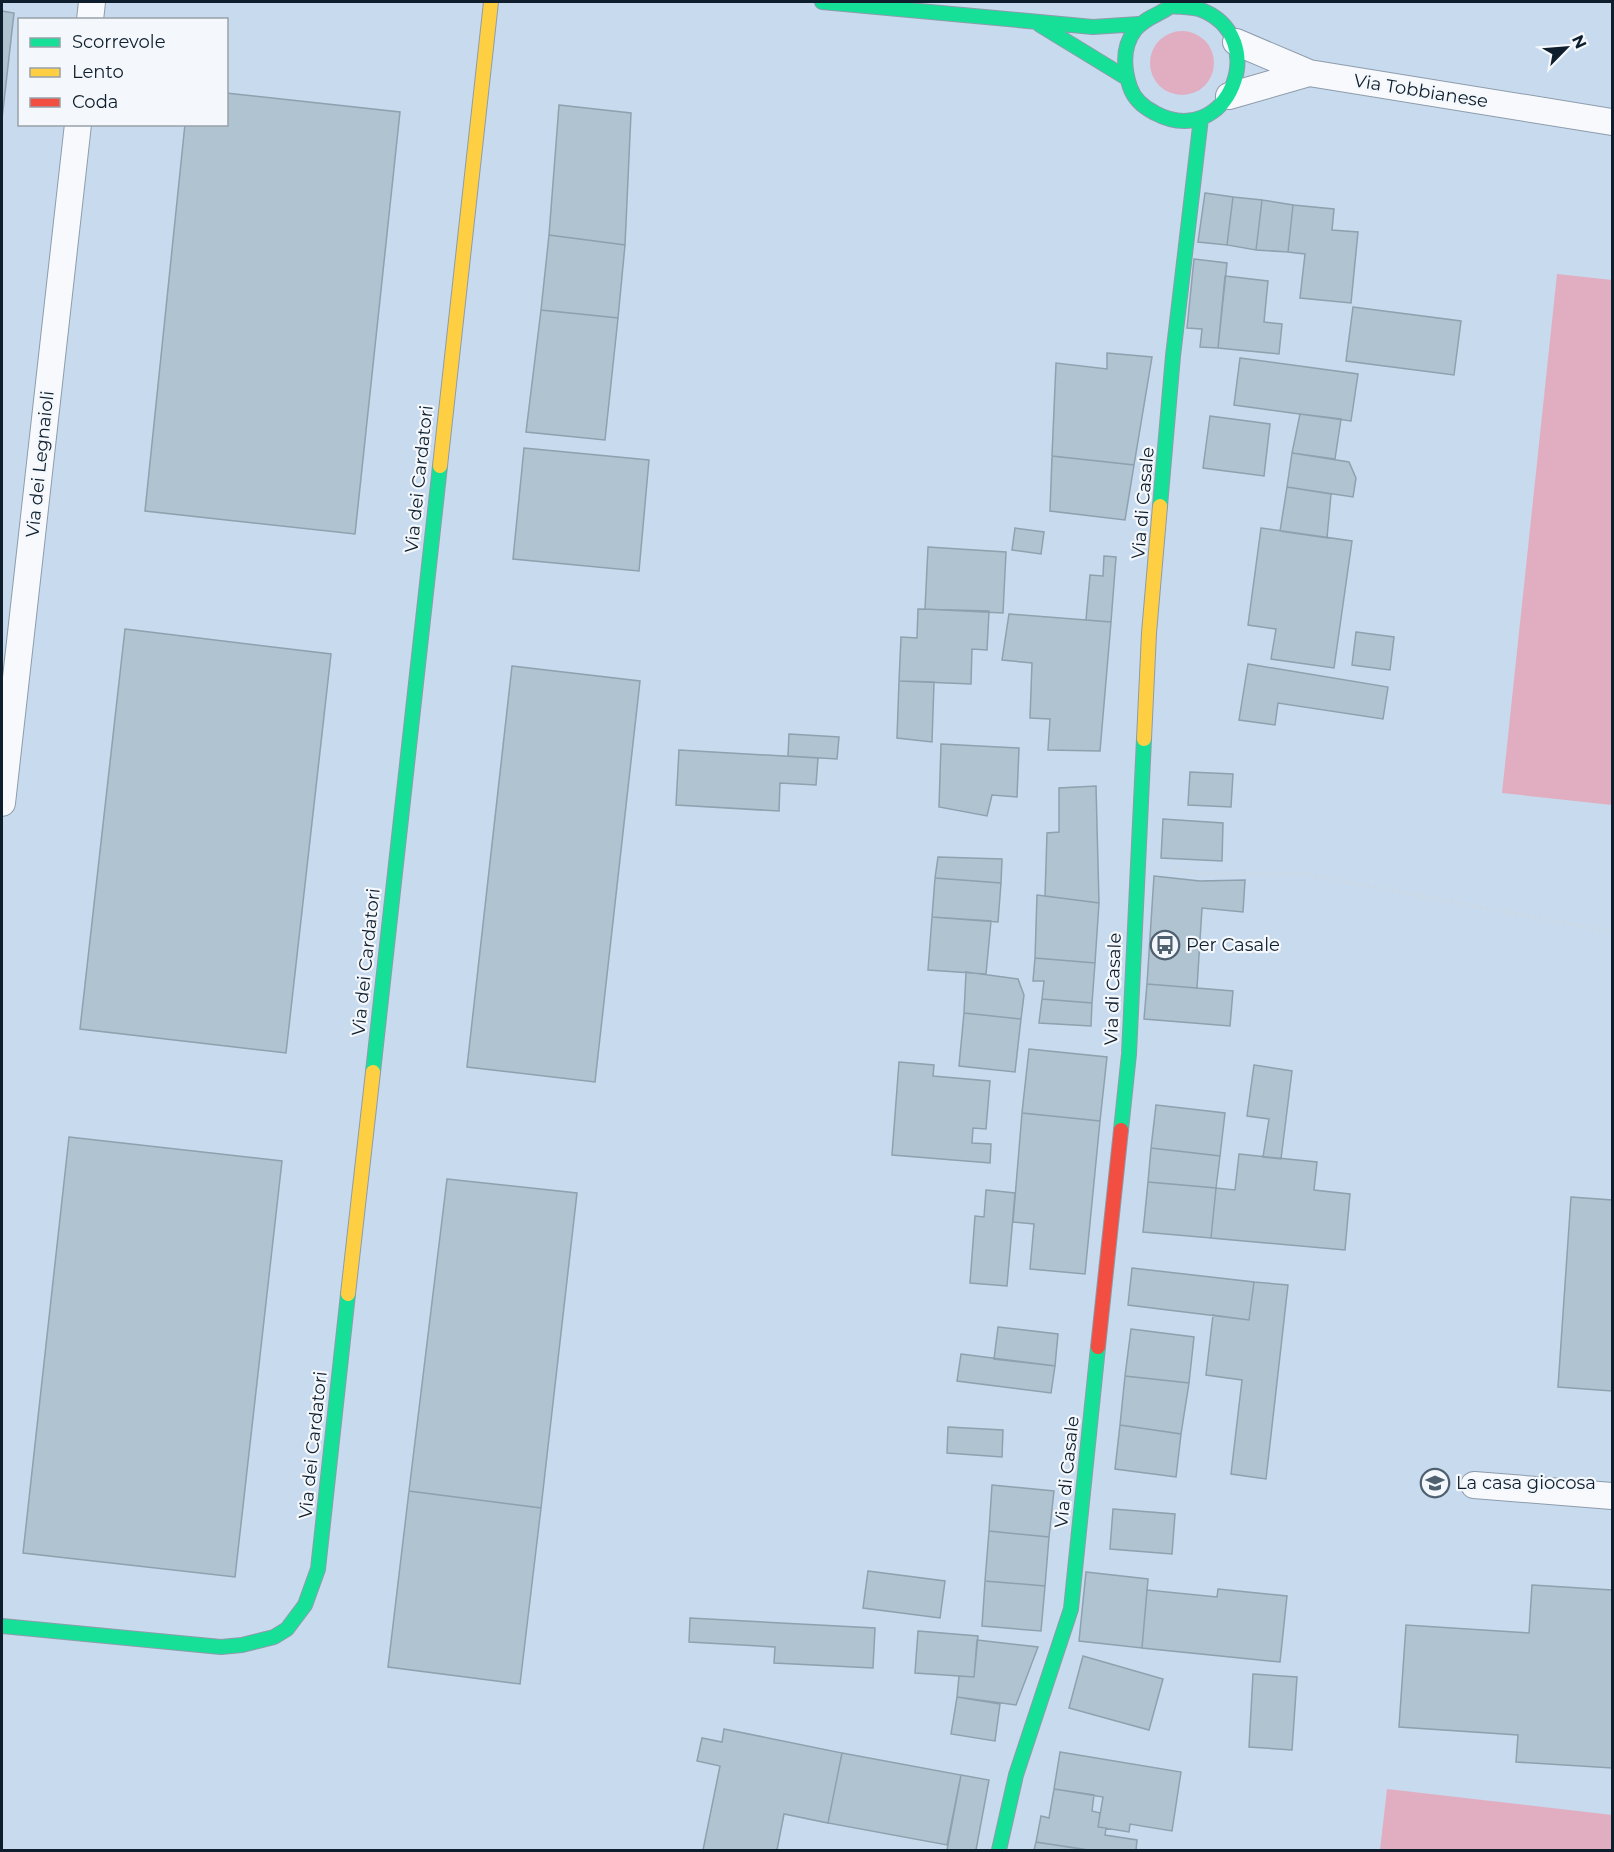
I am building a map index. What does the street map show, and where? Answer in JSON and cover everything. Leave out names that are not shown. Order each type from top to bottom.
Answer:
[{"type":"street","points":[[90,18],[92,2]]},
{"type":"street","name":"Via dei Cardatori","points":[[2,1626],[239,1647],[257,1644],[279,1634],[298,1620],[311,1598],[318,1569],[491,2]]},
{"type":"street","points":[[822,2],[1093,27],[1139,24]]},
{"type":"street","points":[[1221,2],[1239,64],[1237,81],[1229,96],[1218,109],[1201,118],[1173,120],[1158,116],[1134,96],[1125,77],[1126,48],[1139,24],[1151,14],[1174,4],[1195,7],[1229,32]]},
{"type":"street","points":[[1036,22],[1125,77]]},
{"type":"street","name":"Via Tobbianese","points":[[1229,32],[1309,73],[1612,122]]},
{"type":"street","points":[[1229,96],[1309,73]]},
{"type":"street","name":"Via di Casale","points":[[999,1851],[1016,1775],[1071,1609],[1129,1054],[1149,633],[1176,334],[1201,118]]},
{"type":"street","name":"Via dei Legnaioli","points":[[2,803],[78,126]]},
{"type":"street","points":[[1474,1485],[1612,1496]]},
{"type":"path","points":[[1202,874],[1305,874],[1612,932]]},
{"type":"shaded area","points":[[1182,31],[1194,33],[1205,40],[1212,51],[1214,63],[1212,75],[1205,86],[1194,93],[1182,95],[1170,93],[1159,86],[1152,75],[1150,63],[1152,51],[1159,40],[1170,33]]},
{"type":"shaded area","points":[[1557,274],[1612,280],[1612,805],[1502,793]]},
{"type":"shaded area","points":[[1387,1789],[1612,1815],[1612,1850],[1380,1850]]},
{"type":"building","points":[[2,11],[14,13],[2,119]]},
{"type":"building","points":[[228,93],[400,112],[355,534],[145,511],[185,126],[228,126]]},
{"type":"building","points":[[559,105],[631,113],[625,245],[549,235]]},
{"type":"building","points":[[1205,193],[1233,197],[1227,245],[1198,242]]},
{"type":"building","points":[[1233,197],[1262,200],[1256,250],[1227,245]]},
{"type":"building","points":[[1262,200],[1293,205],[1288,252],[1256,250]]},
{"type":"building","points":[[1293,205],[1334,209],[1332,230],[1358,232],[1351,303],[1300,298],[1305,254],[1288,252]]},
{"type":"building","points":[[549,235],[625,245],[618,318],[541,310]]},
{"type":"building","points":[[1194,259],[1227,263],[1218,348],[1200,347],[1202,329],[1187,328]]},
{"type":"building","points":[[1225,276],[1268,281],[1264,322],[1282,324],[1279,354],[1218,348]]},
{"type":"building","points":[[1353,307],[1461,321],[1454,375],[1346,361]]},
{"type":"building","points":[[541,310],[618,318],[605,440],[526,432]]},
{"type":"building","points":[[1107,353],[1152,357],[1134,465],[1052,456],[1056,363],[1107,369]]},
{"type":"building","points":[[1240,358],[1358,374],[1351,421],[1234,405]]},
{"type":"building","points":[[1300,414],[1341,419],[1335,459],[1292,453]]},
{"type":"building","points":[[1210,416],[1270,424],[1264,476],[1203,468]]},
{"type":"building","points":[[524,448],[649,460],[639,571],[513,559]]},
{"type":"building","points":[[1292,453],[1349,462],[1356,478],[1353,497],[1287,487]]},
{"type":"building","points":[[1052,456],[1134,465],[1125,520],[1050,511]]},
{"type":"building","points":[[1287,487],[1331,494],[1327,538],[1280,531]]},
{"type":"building","points":[[1015,528],[1044,532],[1041,554],[1012,550]]},
{"type":"building","points":[[1261,528],[1352,541],[1334,668],[1271,659],[1276,629],[1248,625]]},
{"type":"building","points":[[928,547],[1006,552],[1003,613],[925,609]]},
{"type":"building","points":[[1104,556],[1116,557],[1111,622],[1086,620],[1090,575],[1103,576]]},
{"type":"building","points":[[918,609],[989,611],[987,650],[972,649],[971,684],[899,681],[901,637],[917,638]]},
{"type":"building","points":[[1009,614],[1111,622],[1100,751],[1048,750],[1050,719],[1030,718],[1032,663],[1002,660]]},
{"type":"building","points":[[125,629],[331,654],[286,1053],[80,1029]]},
{"type":"building","points":[[1356,632],[1394,637],[1390,670],[1352,665]]},
{"type":"building","points":[[1248,664],[1388,687],[1383,719],[1278,703],[1275,725],[1239,720]]},
{"type":"building","points":[[512,666],[640,681],[595,1082],[467,1067]]},
{"type":"building","points":[[899,681],[934,682],[932,742],[897,738]]},
{"type":"building","points":[[789,734],[839,737],[837,759],[788,756]]},
{"type":"building","points":[[941,744],[1019,748],[1017,797],[992,795],[987,816],[939,807]]},
{"type":"building","points":[[679,750],[818,758],[816,785],[780,783],[779,811],[676,805]]},
{"type":"building","points":[[1190,772],[1233,774],[1231,807],[1188,805]]},
{"type":"building","points":[[1096,786],[1099,903],[1045,896],[1047,833],[1059,832],[1059,788]]},
{"type":"building","points":[[1163,819],[1223,823],[1222,861],[1161,858]]},
{"type":"building","points":[[938,857],[1002,859],[1001,883],[935,878]]},
{"type":"building","points":[[1154,876],[1200,881],[1245,880],[1243,912],[1202,908],[1197,988],[1147,984]]},
{"type":"building","points":[[935,878],[1001,883],[998,922],[932,917]]},
{"type":"building","points":[[1037,895],[1099,903],[1095,963],[1035,958]]},
{"type":"building","points":[[932,917],[991,921],[986,974],[928,970]]},
{"type":"building","points":[[1035,958],[1095,963],[1092,1003],[1042,999],[1044,981],[1033,981]]},
{"type":"building","points":[[966,972],[1018,979],[1024,995],[1021,1019],[964,1013]]},
{"type":"building","points":[[1147,984],[1233,991],[1230,1026],[1144,1019]]},
{"type":"building","points":[[1042,999],[1092,1003],[1091,1026],[1039,1023]]},
{"type":"building","points":[[964,1013],[1021,1019],[1015,1072],[959,1066]]},
{"type":"building","points":[[1029,1049],[1107,1057],[1100,1121],[1022,1113]]},
{"type":"building","points":[[899,1062],[934,1065],[933,1076],[990,1081],[986,1129],[973,1128],[972,1143],[991,1144],[990,1163],[892,1155]]},
{"type":"building","points":[[1254,1065],[1292,1071],[1281,1159],[1263,1157],[1269,1119],[1247,1116]]},
{"type":"building","points":[[1156,1105],[1225,1113],[1220,1156],[1151,1148]]},
{"type":"building","points":[[1022,1113],[1100,1121],[1085,1274],[1030,1269],[1034,1224],[1013,1222]]},
{"type":"building","points":[[69,1137],[282,1161],[235,1577],[23,1553]]},
{"type":"building","points":[[1151,1148],[1220,1156],[1216,1188],[1148,1182]]},
{"type":"building","points":[[1239,1154],[1317,1162],[1314,1190],[1350,1194],[1345,1250],[1211,1238],[1216,1188],[1235,1190]]},
{"type":"building","points":[[447,1179],[577,1193],[541,1508],[409,1491]]},
{"type":"building","points":[[1148,1182],[1216,1188],[1211,1238],[1143,1232]]},
{"type":"building","points":[[986,1190],[1015,1193],[1007,1286],[970,1283],[975,1216],[984,1217]]},
{"type":"building","points":[[1571,1197],[1612,1200],[1612,1391],[1558,1387]]},
{"type":"building","points":[[1132,1268],[1254,1282],[1249,1320],[1128,1305]]},
{"type":"building","points":[[1254,1282],[1288,1285],[1266,1479],[1231,1474],[1242,1380],[1206,1375],[1213,1315],[1249,1320]]},
{"type":"building","points":[[998,1327],[1058,1334],[1055,1366],[994,1359]]},
{"type":"building","points":[[1131,1329],[1194,1337],[1189,1383],[1125,1376]]},
{"type":"building","points":[[961,1354],[1055,1366],[1051,1393],[957,1381]]},
{"type":"building","points":[[1125,1376],[1189,1383],[1181,1434],[1120,1425]]},
{"type":"building","points":[[1120,1425],[1181,1434],[1176,1477],[1115,1469]]},
{"type":"building","points":[[948,1427],[1003,1430],[1002,1457],[947,1453]]},
{"type":"building","points":[[992,1485],[1054,1491],[1049,1537],[989,1531]]},
{"type":"building","points":[[409,1491],[541,1508],[520,1684],[388,1667]]},
{"type":"building","points":[[1113,1509],[1175,1514],[1172,1554],[1110,1549]]},
{"type":"building","points":[[989,1531],[1049,1537],[1045,1586],[985,1581]]},
{"type":"building","points":[[868,1571],[945,1581],[940,1618],[863,1608]]},
{"type":"building","points":[[1086,1572],[1148,1579],[1142,1648],[1079,1641]]},
{"type":"building","points":[[985,1581],[1045,1586],[1041,1631],[982,1626]]},
{"type":"building","points":[[1532,1585],[1612,1590],[1612,1768],[1516,1762],[1518,1735],[1399,1727],[1406,1625],[1529,1633]]},
{"type":"building","points":[[1218,1589],[1287,1596],[1280,1662],[1142,1648],[1147,1590],[1217,1597]]},
{"type":"building","points":[[690,1618],[875,1628],[873,1668],[774,1663],[775,1647],[689,1642]]},
{"type":"building","points":[[918,1631],[978,1636],[974,1677],[915,1673]]},
{"type":"building","points":[[977,1640],[1038,1647],[1016,1705],[957,1697],[959,1676],[974,1677]]},
{"type":"building","points":[[1083,1656],[1163,1679],[1149,1730],[1069,1708]]},
{"type":"building","points":[[1253,1674],[1297,1677],[1292,1750],[1249,1747]]},
{"type":"building","points":[[957,1697],[1000,1704],[995,1741],[951,1734]]},
{"type":"building","points":[[724,1729],[842,1753],[828,1823],[784,1814],[777,1850],[703,1850],[720,1766],[697,1761],[702,1738],[722,1742]]},
{"type":"building","points":[[1060,1752],[1181,1772],[1172,1831],[1130,1824],[1129,1832],[1098,1827],[1103,1797],[1054,1789]]},
{"type":"building","points":[[842,1753],[961,1775],[947,1845],[828,1823]]},
{"type":"building","points":[[961,1775],[989,1780],[976,1850],[947,1850]]},
{"type":"building","points":[[1054,1789],[1094,1795],[1092,1811],[1100,1813],[1098,1827],[1106,1828],[1105,1835],[1137,1840],[1136,1850],[1089,1850],[1036,1842],[1041,1816],[1049,1818]]},
{"type":"building","points":[[1036,1842],[1087,1850],[1034,1850]]},
{"type":"traffic: fast","points":[[822,2],[1093,27],[1139,24]]},
{"type":"traffic: fast","points":[[1172,6],[1199,9],[1222,23],[1234,42],[1237,64],[1232,86],[1221,104],[1203,117],[1181,121],[1155,113],[1137,99],[1128,80],[1125,58],[1128,44],[1135,30],[1175,2]]},
{"type":"traffic: fast","points":[[1040,25],[1125,77]]},
{"type":"traffic: fast","points":[[1160,506],[1173,356],[1201,118]]},
{"type":"traffic: fast","points":[[373,1072],[440,466]]},
{"type":"traffic: fast","points":[[1121,1130],[1129,1054],[1144,739]]},
{"type":"traffic: fast","points":[[2,1626],[221,1647],[242,1645],[274,1637],[287,1629],[305,1605],[318,1569],[348,1294]]},
{"type":"traffic: fast","points":[[999,1850],[1016,1775],[1071,1609],[1098,1347]]},
{"type":"traffic: slow","points":[[440,466],[491,2]]},
{"type":"traffic: slow","points":[[1144,739],[1149,633],[1160,506]]},
{"type":"traffic: slow","points":[[348,1294],[373,1072]]},
{"type":"traffic: jam","points":[[1098,1347],[1121,1130]]},
{"type":"place","name":"Per Casale","points":[[1165,945]]},
{"type":"place","name":"La casa giocosa","points":[[1435,1483]]}]
